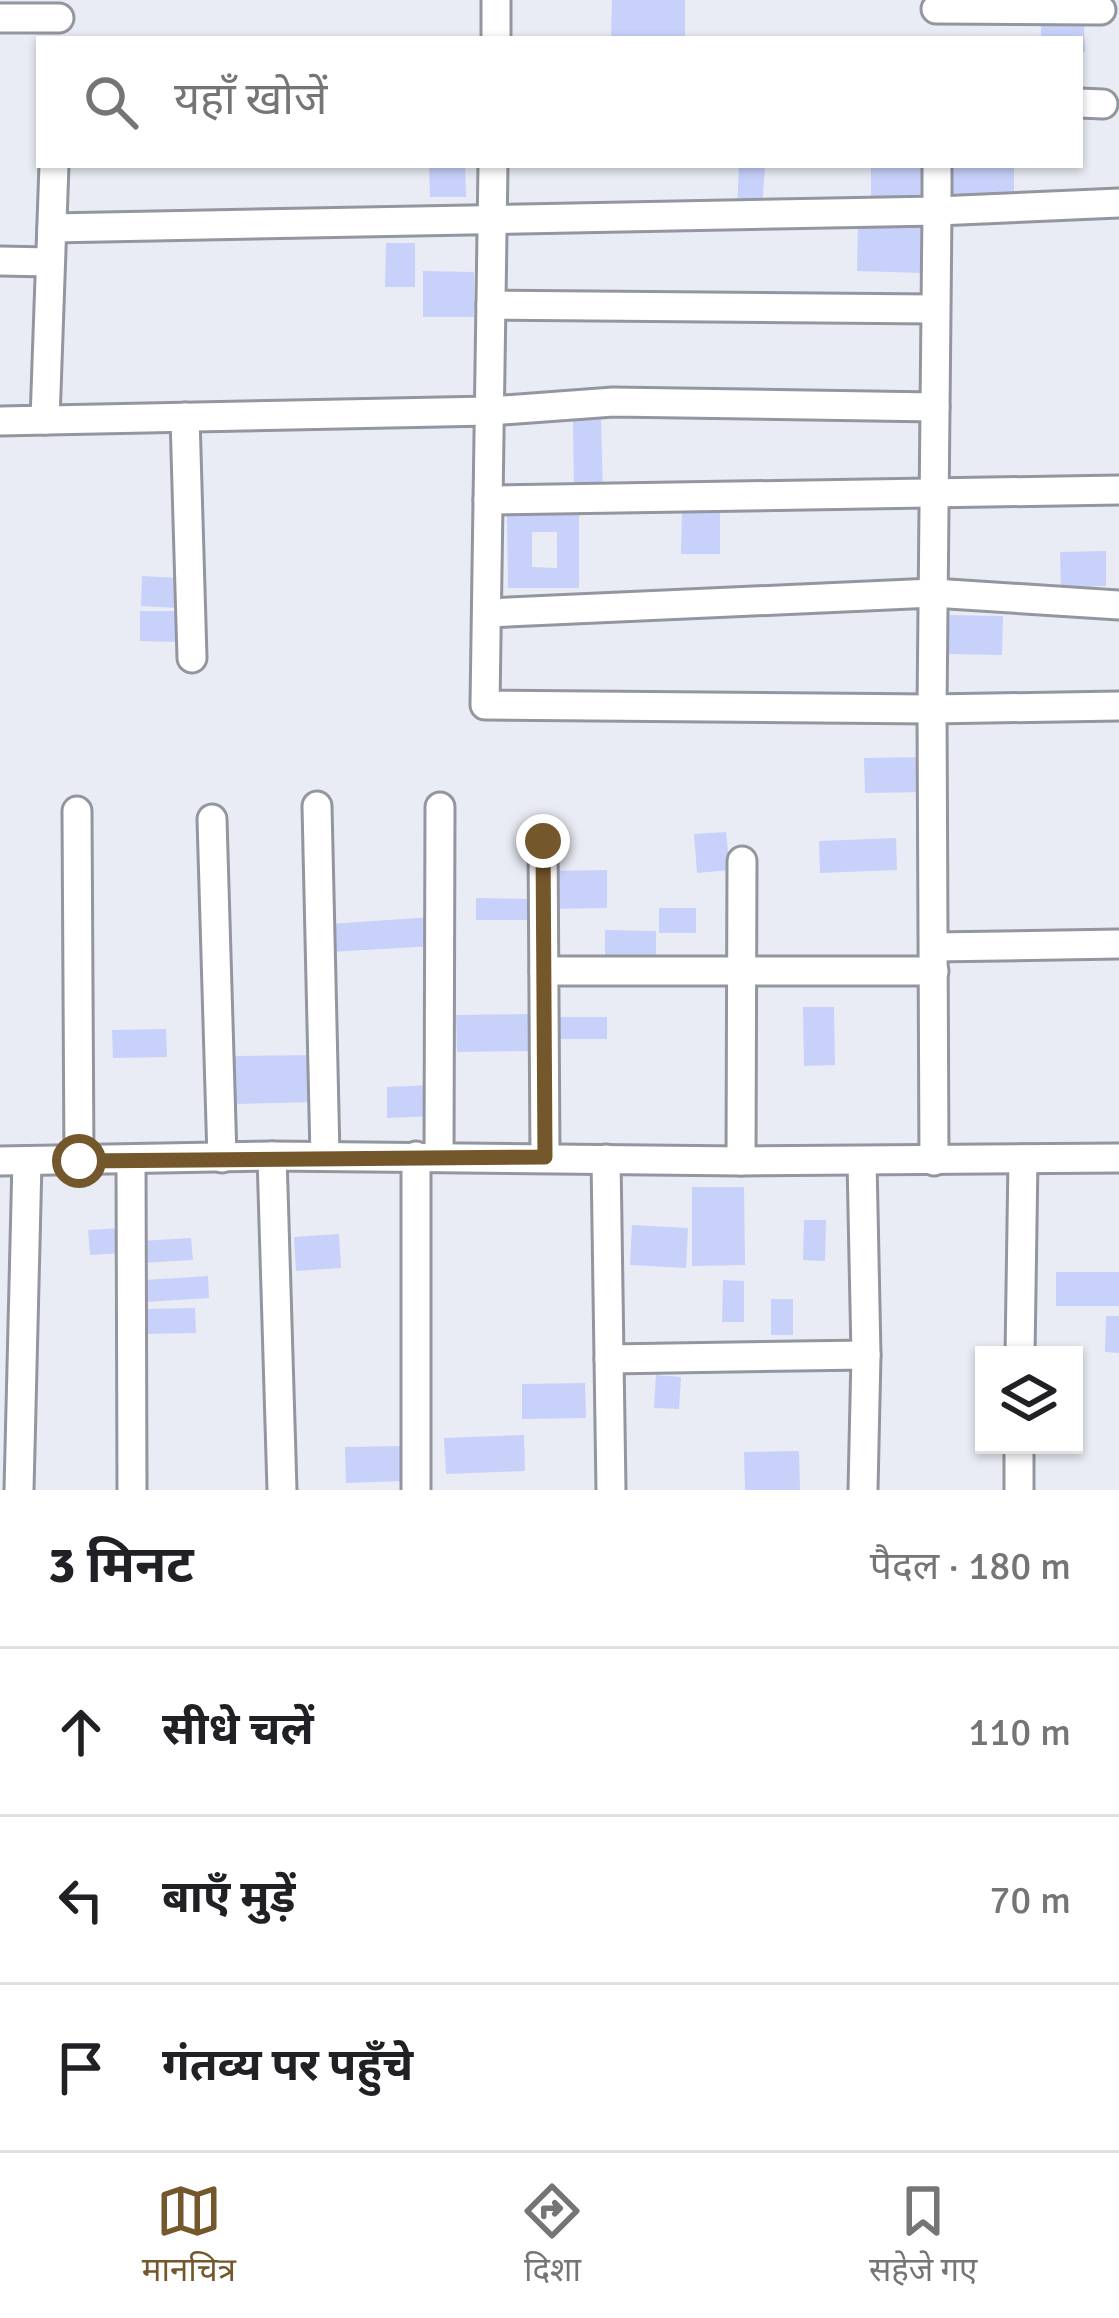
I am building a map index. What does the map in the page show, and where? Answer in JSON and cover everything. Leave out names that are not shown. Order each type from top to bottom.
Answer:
[{"type":"street","points":[[496,0],[496,36]]},
{"type":"street","points":[[936,36],[936,5],[1101,10]]},
{"type":"street","points":[[0,18],[59,19]]},
{"type":"street","points":[[45,420],[54,168]]},
{"type":"street","points":[[494,168],[485,705],[1119,706]]},
{"type":"street","points":[[934,1161],[937,168]]},
{"type":"street","points":[[52,228],[937,211],[1119,203]]},
{"type":"street","points":[[0,261],[50,262]]},
{"type":"street","points":[[491,305],[934,309]]},
{"type":"street","points":[[0,421],[490,411],[613,402],[935,407]]},
{"type":"street","points":[[184,417],[192,658]]},
{"type":"street","points":[[488,500],[1119,490]]},
{"type":"street","points":[[487,613],[933,593],[1119,605]]},
{"type":"street","points":[[317,806],[326,1156]]},
{"type":"street","points":[[416,1490],[440,807]]},
{"type":"street","points":[[77,811],[79,1161]]},
{"type":"street","points":[[212,819],[222,1158]]},
{"type":"street","points":[[543,841],[545,1157]]},
{"type":"street","points":[[741,1161],[742,860]]},
{"type":"street","points":[[544,971],[741,970],[1119,944]]},
{"type":"street","points":[[272,1156],[282,1490]]},
{"type":"street","points":[[20,1490],[14,1161],[272,1156],[741,1161],[1119,1158]]},
{"type":"street","points":[[606,1159],[611,1490]]},
{"type":"street","points":[[1020,1346],[1023,1159]]},
{"type":"street","points":[[130,1160],[132,1490]]},
{"type":"street","points":[[862,1161],[863,1490]]},
{"type":"street","points":[[609,1359],[866,1355]]},
{"type":"street","points":[[1019,1454],[1019,1490]]},
{"type":"building","points":[[612,0],[685,0],[685,36],[611,36]]},
{"type":"building","points":[[1084,25],[1085,52],[1083,36],[1041,36],[1041,26]]},
{"type":"building","points":[[429,168],[465,168],[466,197],[430,197]]},
{"type":"building","points":[[739,168],[765,168],[762,211],[737,209]]},
{"type":"building","points":[[871,168],[927,168],[927,204],[871,205]]},
{"type":"building","points":[[950,168],[1014,168],[1014,199],[950,199]]},
{"type":"building","points":[[858,222],[923,225],[922,273],[857,271]]},
{"type":"building","points":[[386,243],[415,243],[415,287],[385,287]]},
{"type":"building","points":[[423,271],[474,272],[474,317],[423,317]]},
{"type":"building","points":[[601,419],[603,495],[574,496],[573,420]]},
{"type":"building","points":[[682,509],[720,509],[720,554],[681,554]]},
{"type":"building","points":[[579,513],[579,588],[508,588],[507,514]],"holes":[[[532,532],[557,532],[557,568],[532,567]]]},
{"type":"building","points":[[1106,551],[1106,586],[1061,587],[1060,552]]},
{"type":"building","points":[[142,576],[180,578],[179,608],[141,606]]},
{"type":"building","points":[[140,611],[179,611],[179,642],[140,641]]},
{"type":"building","points":[[949,615],[1003,616],[1002,655],[948,654]]},
{"type":"building","points":[[927,757],[927,792],[865,793],[864,758]]},
{"type":"building","points":[[726,832],[730,870],[697,873],[694,834]]},
{"type":"building","points":[[896,838],[897,870],[820,873],[819,841]]},
{"type":"building","points":[[607,870],[607,908],[547,909],[546,871]]},
{"type":"building","points":[[476,898],[535,899],[535,920],[476,920]]},
{"type":"building","points":[[659,908],[696,908],[696,933],[659,933]]},
{"type":"building","points":[[432,917],[434,946],[331,952],[330,924]]},
{"type":"building","points":[[605,930],[656,931],[656,956],[605,956]]},
{"type":"building","points":[[803,1007],[834,1007],[835,1065],[804,1066]]},
{"type":"building","points":[[536,1014],[537,1051],[457,1052],[456,1015]]},
{"type":"building","points":[[546,1017],[607,1017],[607,1039],[547,1039]]},
{"type":"building","points":[[166,1029],[167,1057],[113,1058],[112,1030]]},
{"type":"building","points":[[316,1055],[316,1102],[234,1104],[233,1056]]},
{"type":"building","points":[[432,1085],[433,1116],[387,1118],[387,1087]]},
{"type":"building","points":[[692,1187],[744,1187],[745,1265],[692,1266]]},
{"type":"building","points":[[804,1220],[826,1220],[825,1261],[803,1260]]},
{"type":"building","points":[[632,1225],[688,1228],[686,1268],[630,1265]]},
{"type":"building","points":[[122,1228],[123,1253],[90,1255],[88,1230]]},
{"type":"building","points":[[339,1234],[341,1268],[296,1271],[294,1237]]},
{"type":"building","points":[[191,1238],[193,1260],[142,1263],[141,1241]]},
{"type":"building","points":[[1056,1272],[1119,1272],[1119,1306],[1056,1306]]},
{"type":"building","points":[[208,1276],[209,1298],[146,1302],[145,1280]]},
{"type":"building","points":[[723,1280],[744,1281],[744,1322],[722,1322]]},
{"type":"building","points":[[771,1299],[793,1299],[793,1335],[771,1335]]},
{"type":"building","points":[[195,1308],[196,1333],[144,1334],[143,1309]]},
{"type":"building","points":[[1106,1316],[1119,1316],[1119,1353],[1105,1352]]},
{"type":"building","points":[[656,1375],[681,1377],[679,1409],[654,1408]]},
{"type":"building","points":[[585,1383],[586,1418],[522,1419],[522,1384]]},
{"type":"building","points":[[524,1435],[525,1471],[446,1474],[444,1438]]},
{"type":"building","points":[[401,1446],[402,1481],[346,1483],[345,1447]]},
{"type":"building","points":[[799,1451],[800,1490],[745,1490],[744,1452]]},
{"type":"route","points":[[79,1161],[545,1157],[543,841]]}]
